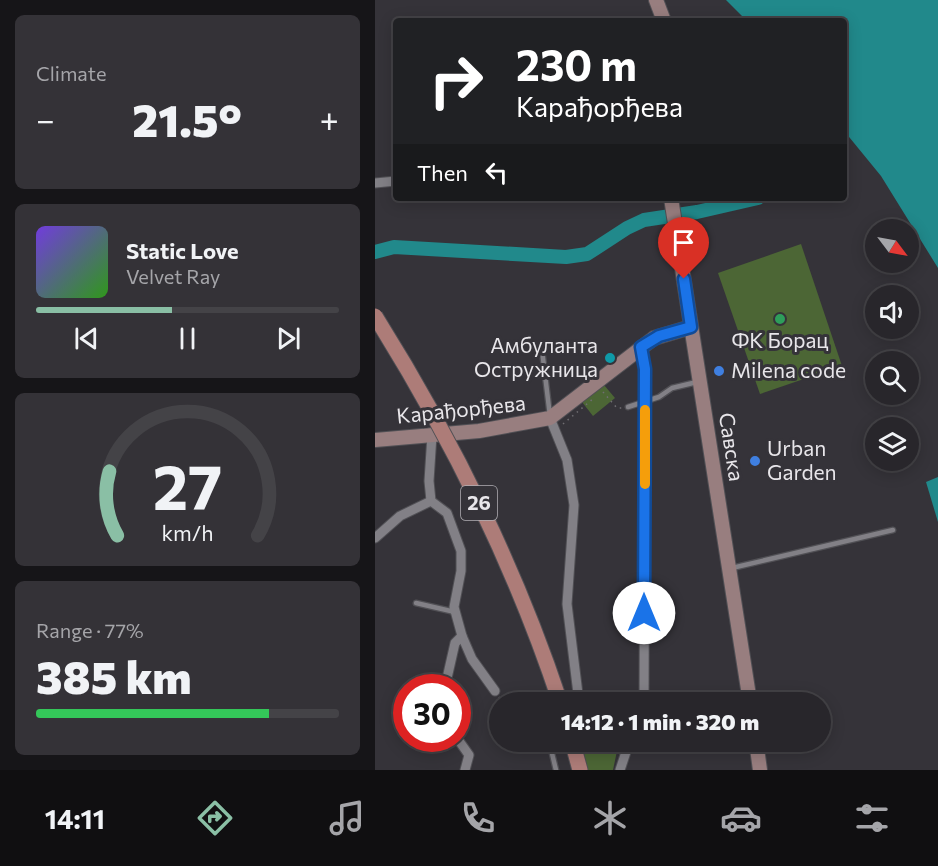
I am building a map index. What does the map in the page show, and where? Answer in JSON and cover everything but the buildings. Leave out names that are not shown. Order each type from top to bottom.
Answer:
[{"type":"main road","name":"26","points":[[375,316],[420,390],[469,482],[528,614],[556,692]]},
{"type":"main road","points":[[575,752],[580,770]]},
{"type":"street","points":[[656,0],[662,18]]},
{"type":"street","points":[[375,183],[393,181]]},
{"type":"street","name":"Савска","points":[[672,201],[748,692]]},
{"type":"street","name":"Карађорђева","points":[[375,440],[552,423],[641,347],[659,336],[691,327]]},
{"type":"street","points":[[641,347],[645,369],[644,692]]},
{"type":"street","points":[[552,423],[567,460],[575,505],[566,590],[578,692]]},
{"type":"street","points":[[432,435],[429,481],[431,501],[447,513],[461,550],[455,612],[472,659],[495,692]]},
{"type":"street","points":[[375,538],[401,516],[431,501]]},
{"type":"street","points":[[448,674],[455,643],[462,636]]},
{"type":"street","points":[[465,770],[469,755],[467,752]]},
{"type":"street","points":[[620,770],[626,752]]},
{"type":"street","points":[[758,752],[760,770]]},
{"type":"lane","name":"Карађорђева","points":[[542,350],[552,423]]},
{"type":"lane","points":[[628,407],[659,397],[672,388],[700,382]]},
{"type":"lane","points":[[730,569],[893,530]]},
{"type":"lane","points":[[416,603],[455,612]]},
{"type":"lane","points":[[552,752],[556,770]]},
{"type":"path","points":[[603,391],[617,408],[628,407]]},
{"type":"path","points":[[552,423],[561,425],[594,399]]},
{"type":"green space","name":"ФК Борац","points":[[801,244],[842,366],[760,394],[718,273]]},
{"type":"green space","points":[[604,385],[615,398],[593,416],[582,402]]},
{"type":"green space","points":[[584,752],[617,752],[613,770],[588,770]]},
{"type":"water","points":[[726,0],[938,0],[938,268],[919,237],[919,219],[908,219],[881,176],[847,134],[847,18],[744,18]]},
{"type":"water","points":[[938,477],[938,522],[926,482]]},
{"type":"waterway","points":[[375,252],[394,247],[566,257],[587,254],[627,228],[644,220],[697,212],[745,201]]},
{"type":"slow traffic","points":[[645,410],[645,484]]},
{"type":"place","name":"ФК Борац","points":[[780,319]]},
{"type":"place","name":"Амбуланта Остружница","points":[[610,358]]},
{"type":"place","name":"Milena code","points":[[719,371]]},
{"type":"place","name":"Urban Garden","points":[[755,461]]},
{"type":"route","points":[[644,613],[645,369],[641,347],[654,338],[691,327],[684,279]]}]
